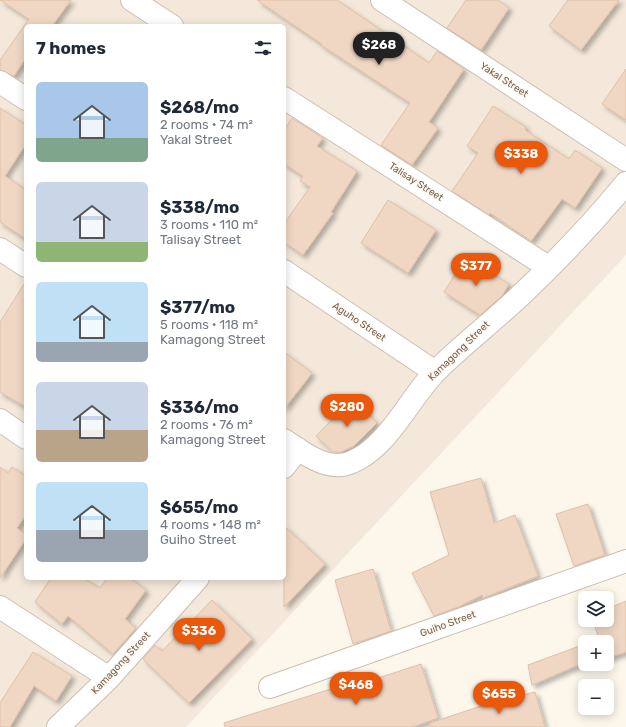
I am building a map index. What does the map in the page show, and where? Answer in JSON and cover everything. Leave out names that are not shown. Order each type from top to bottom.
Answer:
[{"type":"street","points":[[132,0],[169,24]]},
{"type":"street","name":"Yakal Street","points":[[382,0],[626,160]]},
{"type":"street","points":[[0,82],[24,98]]},
{"type":"street","name":"Talisay Street","points":[[286,99],[548,267]]},
{"type":"street","name":"Kamagong Street","points":[[286,461],[291,445],[326,465],[338,466],[352,462],[366,454],[381,441],[435,372],[523,294],[592,224],[626,182]]},
{"type":"street","points":[[0,249],[24,265]]},
{"type":"street","name":"Aguho Street","points":[[286,272],[435,372]]},
{"type":"street","points":[[0,420],[24,437]]},
{"type":"street","name":"Guiho Street","points":[[270,687],[626,561]]},
{"type":"street","name":"Kamagong Street","points":[[58,727],[109,678],[196,580]]},
{"type":"street","points":[[0,606],[109,678]]},
{"type":"shaded area","points":[[0,0],[626,0],[626,255],[186,727],[0,727]]},
{"type":"building","points":[[0,0],[71,0],[53,24],[25,24],[29,19]]},
{"type":"building","points":[[257,0],[337,0],[429,63],[437,51],[464,69],[429,122],[438,128],[412,165],[381,145],[410,103],[321,45],[322,44]]},
{"type":"building","points":[[466,0],[498,0],[509,8],[481,50],[447,28]]},
{"type":"building","points":[[568,0],[619,0],[581,50],[549,26]]},
{"type":"building","points":[[24,26],[24,61],[14,76],[0,70],[0,60]]},
{"type":"building","points":[[626,69],[626,120],[602,104]]},
{"type":"building","points":[[493,106],[526,127],[525,130],[569,159],[575,150],[602,168],[575,208],[562,199],[531,241],[490,213],[489,215],[452,191],[478,153],[467,146]]},
{"type":"building","points":[[0,108],[24,124],[24,147],[5,176],[24,189],[24,238],[0,222]]},
{"type":"building","points":[[292,118],[323,138],[317,146],[357,171],[331,212],[333,213],[303,255],[286,243],[286,221],[310,187],[300,181],[303,176],[286,165],[286,127]]},
{"type":"building","points":[[388,200],[436,230],[408,273],[361,243]]},
{"type":"building","points":[[466,257],[509,284],[502,296],[480,315],[444,292]]},
{"type":"building","points":[[24,284],[24,406],[0,392],[0,322]]},
{"type":"building","points":[[286,354],[312,373],[286,406]]},
{"type":"building","points":[[352,399],[377,423],[354,446],[341,452],[333,452],[316,436]]},
{"type":"building","points":[[0,467],[8,473],[12,467],[24,475],[24,518],[17,528],[24,533],[24,542],[0,578]]},
{"type":"building","points":[[481,478],[494,523],[515,515],[538,576],[483,598],[482,595],[458,607],[434,616],[412,573],[449,555],[430,492]]},
{"type":"building","points":[[588,504],[605,555],[574,566],[556,514]]},
{"type":"building","points":[[286,528],[325,564],[284,607],[284,580],[286,580]]},
{"type":"building","points":[[373,569],[391,631],[353,644],[335,580]]},
{"type":"building","points":[[50,580],[86,580],[100,588],[106,580],[133,580],[146,590],[125,619],[136,628],[113,654],[68,616],[62,624],[35,602]]},
{"type":"building","points":[[212,600],[252,639],[189,703],[143,659],[155,645],[162,651]]},
{"type":"building","points":[[626,601],[626,652],[614,656],[614,635],[598,635],[595,627],[614,627],[614,606]]},
{"type":"building","points":[[578,647],[578,665],[532,685],[528,665]]},
{"type":"building","points":[[33,652],[72,676],[56,701],[34,686],[10,727],[0,727],[0,703]]},
{"type":"building","points":[[421,664],[438,718],[412,727],[225,727],[224,723],[359,680],[360,684]]},
{"type":"building","points":[[535,692],[545,727],[431,727],[430,723],[490,703]]}]
